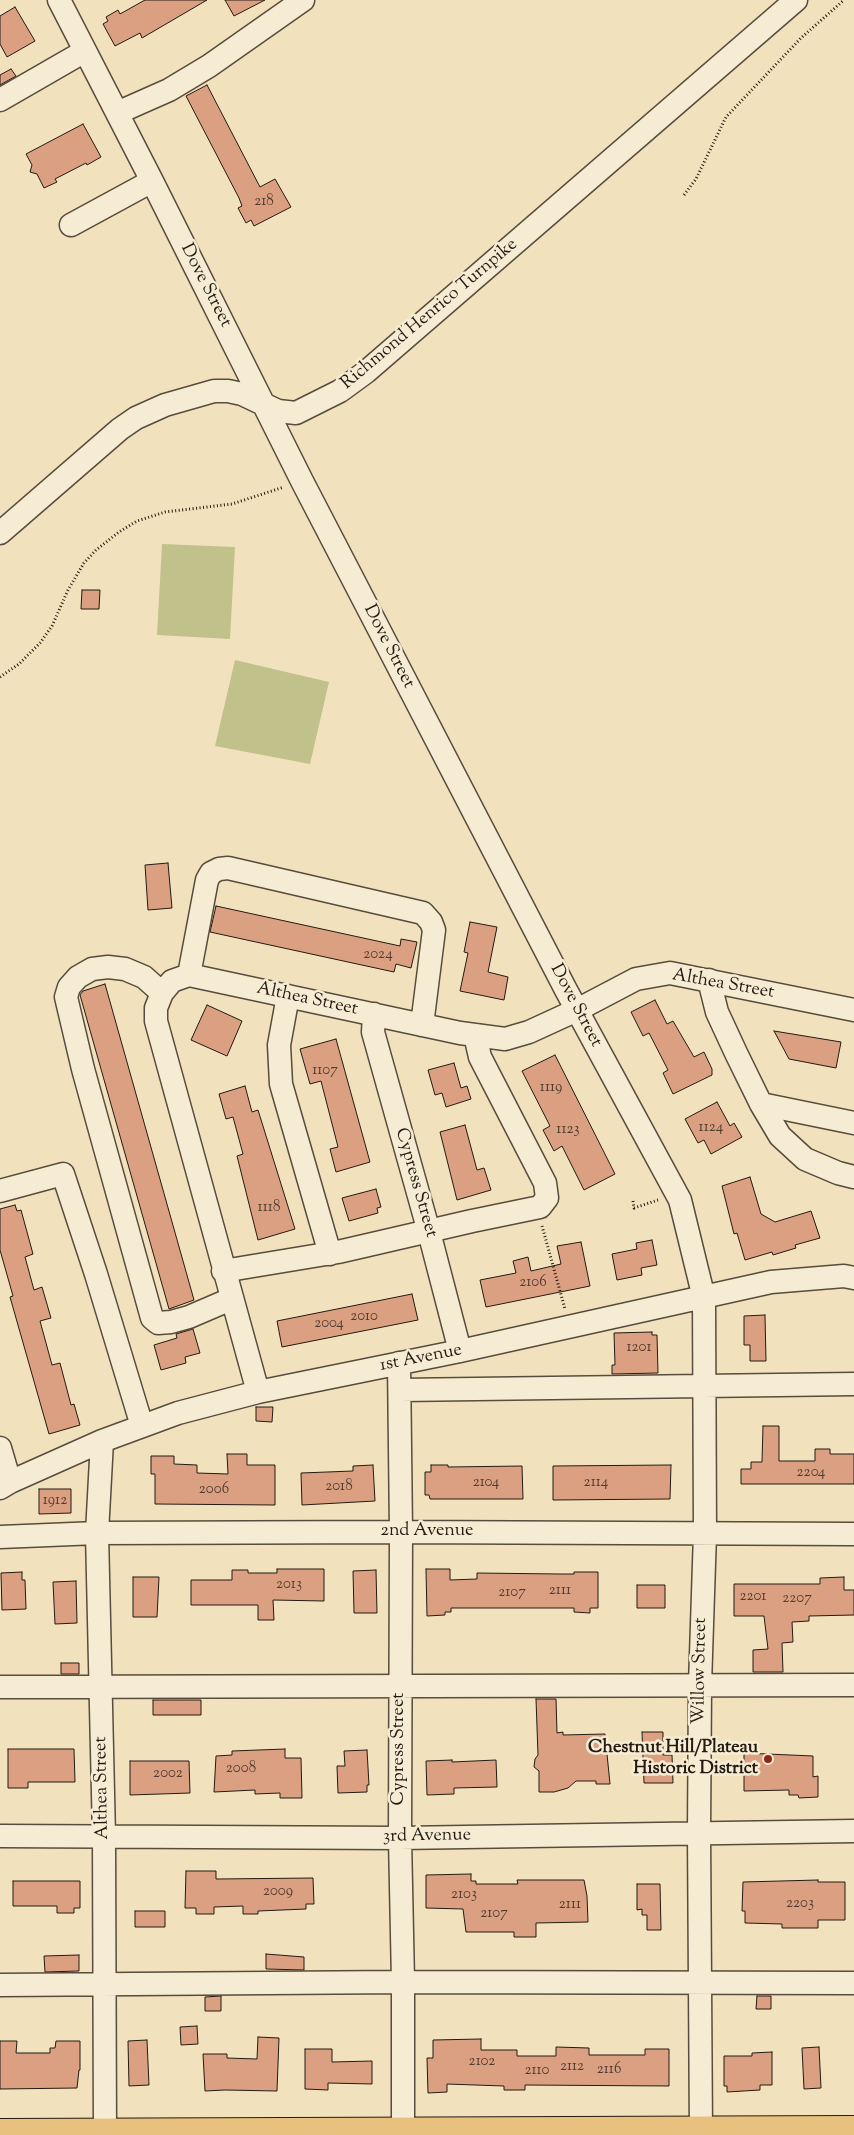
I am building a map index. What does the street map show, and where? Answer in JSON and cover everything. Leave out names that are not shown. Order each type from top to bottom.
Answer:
[{"type":"main road","points":[[0,2133],[854,2130]]},
{"type":"street","name":"Dove Street","points":[[60,0],[261,403],[577,1010],[676,1194],[704,1298]]},
{"type":"street","points":[[117,114],[169,90],[209,66],[304,0]]},
{"type":"street","name":"Richmond Henrico Turnpike","points":[[0,533],[96,448],[136,418],[165,405],[214,391],[228,391],[242,394],[278,411],[296,412],[324,400],[354,381],[796,0]]},
{"type":"street","points":[[0,100],[86,51]]},
{"type":"street","points":[[70,225],[152,182]]},
{"type":"street","points":[[258,1392],[223,1271],[156,1021],[156,1008],[162,993],[172,981],[189,975],[207,880],[211,873],[219,868],[228,868],[422,914],[430,922],[434,930],[422,1025]]},
{"type":"street","points":[[162,993],[144,977],[125,969],[108,967],[92,969],[78,977],[69,987],[66,997],[83,1069],[152,1318],[158,1323],[171,1322],[189,1317],[231,1300]]},
{"type":"street","name":"Althea Street","points":[[189,975],[422,1025],[505,1039],[529,1032],[577,1010],[636,979],[670,973],[854,1010]]},
{"type":"street","points":[[709,980],[717,1012],[761,1104],[780,1136],[805,1159],[838,1174],[854,1177]]},
{"type":"street","points":[[288,996],[279,1045],[281,1084],[330,1254]]},
{"type":"street","name":"Cypress Street","points":[[374,1014],[373,1032],[429,1232],[460,1352]]},
{"type":"street","points":[[223,1271],[330,1254],[472,1221],[540,1208],[547,1198],[545,1183],[480,1057],[475,1035]]},
{"type":"street","points":[[761,1104],[854,1122]]},
{"type":"street","points":[[0,1191],[63,1174],[96,1274],[142,1426]]},
{"type":"street","name":"1st Avenue","points":[[5,1485],[102,1441],[142,1426],[178,1413],[258,1392],[460,1352],[771,1282],[844,1276],[854,1278]]},
{"type":"street","name":"Willow Street","points":[[702,2132],[699,1833],[700,1685],[705,1533],[704,1298]]},
{"type":"street","name":"Cypress Street","points":[[399,1363],[403,2133]]},
{"type":"street","points":[[400,1390],[854,1384]]},
{"type":"street","name":"Althea Street","points":[[102,1441],[97,1533],[104,1837],[105,2134]]},
{"type":"street","points":[[0,1448],[5,1485]]},
{"type":"street","name":"2nd Avenue","points":[[0,1537],[97,1533],[854,1534]]},
{"type":"street","points":[[0,1687],[854,1686]]},
{"type":"street","name":"3rd Avenue","points":[[0,1836],[400,1838],[854,1831]]},
{"type":"street","points":[[0,1985],[403,1982],[854,1983]]},
{"type":"path","points":[[684,195],[696,179],[721,125],[732,109],[801,38],[844,0]]},
{"type":"path","points":[[0,678],[19,664],[40,643],[52,626],[68,590],[84,563],[96,550],[119,532],[146,517],[174,510],[238,503],[302,481]]},
{"type":"path","points":[[633,1202],[634,1208],[676,1194]]},
{"type":"path","points":[[537,1208],[570,1327]]},
{"type":"green space","points":[[162,544],[235,547],[230,639],[157,635]]},
{"type":"green space","points":[[235,660],[329,682],[310,764],[215,746]]},
{"type":"building","points":[[145,0],[207,0],[142,38],[140,33],[115,46],[103,24],[108,21],[106,17],[118,10],[120,14]]},
{"type":"building","points":[[225,0],[265,0],[234,16]]},
{"type":"building","points":[[15,7],[35,41],[7,57],[0,44],[0,16]]},
{"type":"building","points":[[11,69],[16,76],[0,85],[0,75]]},
{"type":"building","points":[[207,85],[260,187],[275,179],[291,207],[254,226],[251,220],[246,223],[238,208],[242,206],[239,198],[186,96]]},
{"type":"building","points":[[83,124],[101,157],[55,179],[57,182],[44,188],[37,174],[30,172],[32,165],[26,154]]},
{"type":"building","points":[[82,590],[100,590],[99,609],[81,609]]},
{"type":"building","points":[[168,863],[172,908],[148,910],[145,865]]},
{"type":"building","points":[[216,906],[400,946],[401,939],[417,942],[411,968],[396,964],[394,972],[210,932]]},
{"type":"building","points":[[470,922],[497,927],[488,972],[508,977],[504,1000],[460,991],[468,953],[464,952]]},
{"type":"building","points":[[105,984],[194,1300],[169,1309],[80,995],[83,991]]},
{"type":"building","points":[[655,1000],[667,1024],[673,1021],[694,1057],[704,1052],[712,1069],[712,1075],[673,1094],[663,1073],[668,1070],[649,1033],[643,1036],[631,1012]]},
{"type":"building","points":[[207,1005],[242,1021],[227,1056],[191,1040]]},
{"type":"building","points":[[774,1031],[841,1042],[836,1068],[789,1059]]},
{"type":"building","points":[[336,1039],[370,1162],[336,1172],[330,1149],[338,1147],[321,1081],[310,1084],[300,1049]]},
{"type":"building","points":[[555,1055],[615,1174],[584,1190],[562,1146],[554,1151],[543,1130],[550,1126],[522,1071]]},
{"type":"building","points":[[454,1063],[461,1088],[467,1086],[471,1099],[446,1107],[442,1093],[435,1095],[428,1070]]},
{"type":"building","points":[[245,1086],[252,1112],[258,1110],[295,1229],[258,1240],[237,1156],[243,1154],[233,1117],[226,1119],[219,1094]]},
{"type":"building","points":[[717,1102],[730,1126],[734,1123],[742,1137],[711,1154],[704,1140],[698,1143],[685,1119]]},
{"type":"building","points":[[465,1125],[477,1170],[484,1168],[491,1190],[457,1200],[440,1132]]},
{"type":"building","points":[[750,1177],[761,1214],[775,1222],[811,1211],[820,1238],[795,1245],[796,1248],[773,1255],[772,1252],[745,1260],[737,1233],[734,1234],[722,1186]]},
{"type":"building","points":[[376,1189],[381,1207],[377,1208],[378,1213],[349,1221],[342,1198]]},
{"type":"building","points":[[15,1205],[17,1211],[21,1210],[33,1254],[25,1257],[34,1290],[42,1287],[51,1318],[40,1321],[52,1365],[60,1363],[71,1405],[74,1404],[80,1425],[49,1434],[10,1297],[13,1296],[0,1250],[0,1209]]},
{"type":"building","points":[[652,1240],[657,1265],[641,1268],[642,1275],[617,1280],[612,1254],[637,1249],[636,1243]]},
{"type":"building","points":[[581,1242],[590,1286],[486,1307],[480,1280],[516,1273],[513,1261],[528,1257],[531,1271],[561,1264],[557,1246]]},
{"type":"building","points":[[412,1294],[418,1320],[282,1347],[277,1321]]},
{"type":"building","points":[[765,1315],[766,1361],[750,1361],[750,1345],[744,1345],[744,1316]]},
{"type":"building","points":[[193,1329],[200,1353],[185,1357],[186,1363],[161,1370],[154,1345],[177,1338],[176,1334]]},
{"type":"building","points":[[652,1332],[652,1335],[657,1335],[658,1373],[612,1374],[612,1365],[615,1365],[614,1333]]},
{"type":"building","points":[[256,1407],[273,1407],[272,1422],[256,1421]]},
{"type":"building","points":[[763,1426],[779,1426],[779,1461],[815,1461],[815,1449],[830,1449],[830,1454],[854,1454],[854,1484],[741,1484],[741,1469],[751,1469],[751,1462],[762,1462]]},
{"type":"building","points":[[227,1454],[247,1454],[247,1465],[275,1465],[275,1505],[155,1504],[155,1474],[151,1474],[151,1456],[174,1456],[174,1464],[197,1465],[197,1473],[228,1474]]},
{"type":"building","points":[[373,1465],[375,1501],[302,1505],[301,1473],[353,1471],[353,1466]]},
{"type":"building","points":[[431,1465],[448,1465],[448,1467],[522,1466],[523,1499],[430,1499],[429,1495],[425,1495],[425,1472],[431,1472]]},
{"type":"building","points":[[671,1465],[670,1499],[553,1500],[553,1466]]},
{"type":"building","points":[[39,1489],[71,1489],[71,1513],[39,1514]]},
{"type":"building","points":[[277,1569],[324,1569],[324,1601],[273,1600],[274,1620],[258,1620],[258,1605],[191,1605],[191,1580],[232,1580],[232,1570],[248,1570],[248,1573],[277,1573]]},
{"type":"building","points":[[426,1569],[450,1569],[450,1580],[477,1579],[477,1573],[574,1574],[574,1572],[598,1572],[598,1608],[590,1608],[590,1613],[574,1612],[574,1608],[451,1608],[451,1612],[445,1612],[445,1615],[427,1616]]},
{"type":"building","points":[[376,1570],[377,1613],[354,1613],[353,1571]]},
{"type":"building","points":[[22,1572],[22,1580],[25,1580],[26,1609],[2,1610],[1,1573]]},
{"type":"building","points":[[133,1577],[159,1577],[157,1617],[133,1617]]},
{"type":"building","points":[[844,1577],[844,1590],[854,1590],[854,1615],[809,1616],[809,1621],[792,1622],[793,1642],[782,1643],[783,1672],[753,1672],[753,1650],[768,1649],[764,1616],[734,1616],[734,1584],[820,1584],[820,1578]]},
{"type":"building","points":[[76,1581],[77,1623],[55,1624],[53,1582]]},
{"type":"building","points":[[637,1585],[665,1585],[665,1608],[637,1608]]},
{"type":"building","points":[[61,1663],[79,1663],[79,1674],[61,1674]]},
{"type":"building","points":[[536,1699],[556,1699],[557,1733],[563,1732],[563,1735],[605,1734],[610,1784],[596,1784],[596,1781],[576,1781],[568,1788],[554,1792],[539,1792],[539,1771],[534,1767],[535,1759],[538,1755]]},
{"type":"building","points":[[153,1700],[201,1700],[201,1715],[153,1715]]},
{"type":"building","points":[[642,1732],[663,1732],[663,1755],[672,1755],[673,1783],[644,1783]]},
{"type":"building","points":[[8,1749],[74,1749],[75,1782],[28,1782],[28,1788],[8,1788]]},
{"type":"building","points":[[285,1749],[285,1758],[301,1758],[302,1798],[280,1798],[280,1793],[255,1794],[255,1790],[214,1792],[216,1756],[232,1755],[232,1751]]},
{"type":"building","points":[[367,1750],[369,1785],[367,1785],[367,1792],[338,1793],[337,1766],[345,1766],[344,1751]]},
{"type":"building","points":[[744,1753],[813,1756],[813,1777],[818,1776],[818,1797],[799,1798],[798,1795],[789,1795],[789,1790],[744,1791]]},
{"type":"building","points":[[452,1760],[452,1762],[496,1760],[497,1787],[454,1788],[454,1794],[427,1795],[426,1761]]},
{"type":"building","points":[[130,1761],[189,1761],[190,1793],[130,1795]]},
{"type":"building","points":[[186,1871],[216,1871],[216,1879],[313,1878],[314,1904],[306,1904],[306,1909],[258,1911],[258,1914],[243,1914],[243,1906],[214,1907],[214,1914],[196,1914],[196,1908],[185,1908]]},
{"type":"building","points":[[471,1874],[471,1881],[476,1881],[476,1884],[518,1884],[517,1880],[584,1880],[588,1922],[536,1923],[536,1937],[514,1937],[514,1932],[466,1932],[463,1909],[426,1908],[426,1875]]},
{"type":"building","points":[[818,1880],[818,1882],[845,1882],[845,1920],[818,1920],[818,1928],[782,1928],[782,1924],[745,1923],[745,1911],[742,1911],[743,1882]]},
{"type":"building","points":[[13,1881],[80,1881],[80,1908],[74,1908],[74,1913],[57,1913],[57,1906],[13,1906]]},
{"type":"building","points":[[637,1884],[660,1884],[661,1930],[647,1930],[647,1915],[642,1915],[642,1909],[637,1910]]},
{"type":"building","points":[[135,1911],[165,1911],[165,1927],[135,1927]]},
{"type":"building","points":[[266,1954],[304,1957],[304,1970],[266,1969]]},
{"type":"building","points":[[79,1955],[79,1971],[45,1972],[44,1956]]},
{"type":"building","points":[[221,1996],[221,2011],[205,2011],[205,1997]]},
{"type":"building","points":[[757,1996],[771,1996],[771,2009],[756,2009]]},
{"type":"building","points":[[197,2026],[198,2044],[181,2045],[180,2027]]},
{"type":"building","points":[[258,2037],[279,2038],[277,2091],[205,2091],[203,2054],[227,2054],[227,2058],[257,2059]]},
{"type":"building","points":[[481,2039],[481,2050],[517,2050],[517,2056],[556,2056],[556,2047],[589,2048],[589,2055],[645,2055],[645,2049],[669,2049],[669,2086],[525,2085],[525,2090],[504,2090],[504,2086],[447,2084],[447,2092],[428,2093],[427,2058],[433,2058],[433,2040]]},
{"type":"building","points":[[147,2040],[149,2085],[129,2086],[128,2041]]},
{"type":"building","points":[[0,2041],[17,2041],[16,2053],[50,2053],[50,2048],[55,2048],[56,2041],[80,2041],[80,2070],[77,2088],[0,2089]]},
{"type":"building","points":[[819,2047],[821,2088],[804,2089],[802,2048]]},
{"type":"building","points":[[305,2049],[332,2049],[332,2062],[372,2061],[372,2084],[328,2083],[328,2090],[305,2089]]},
{"type":"building","points":[[772,2052],[772,2085],[760,2085],[760,2090],[727,2092],[727,2086],[724,2086],[724,2056],[752,2056],[752,2053]]},
{"type":"place","name":"Chestnut Hill/Plateau Historic District","points":[[768,1759]]}]
